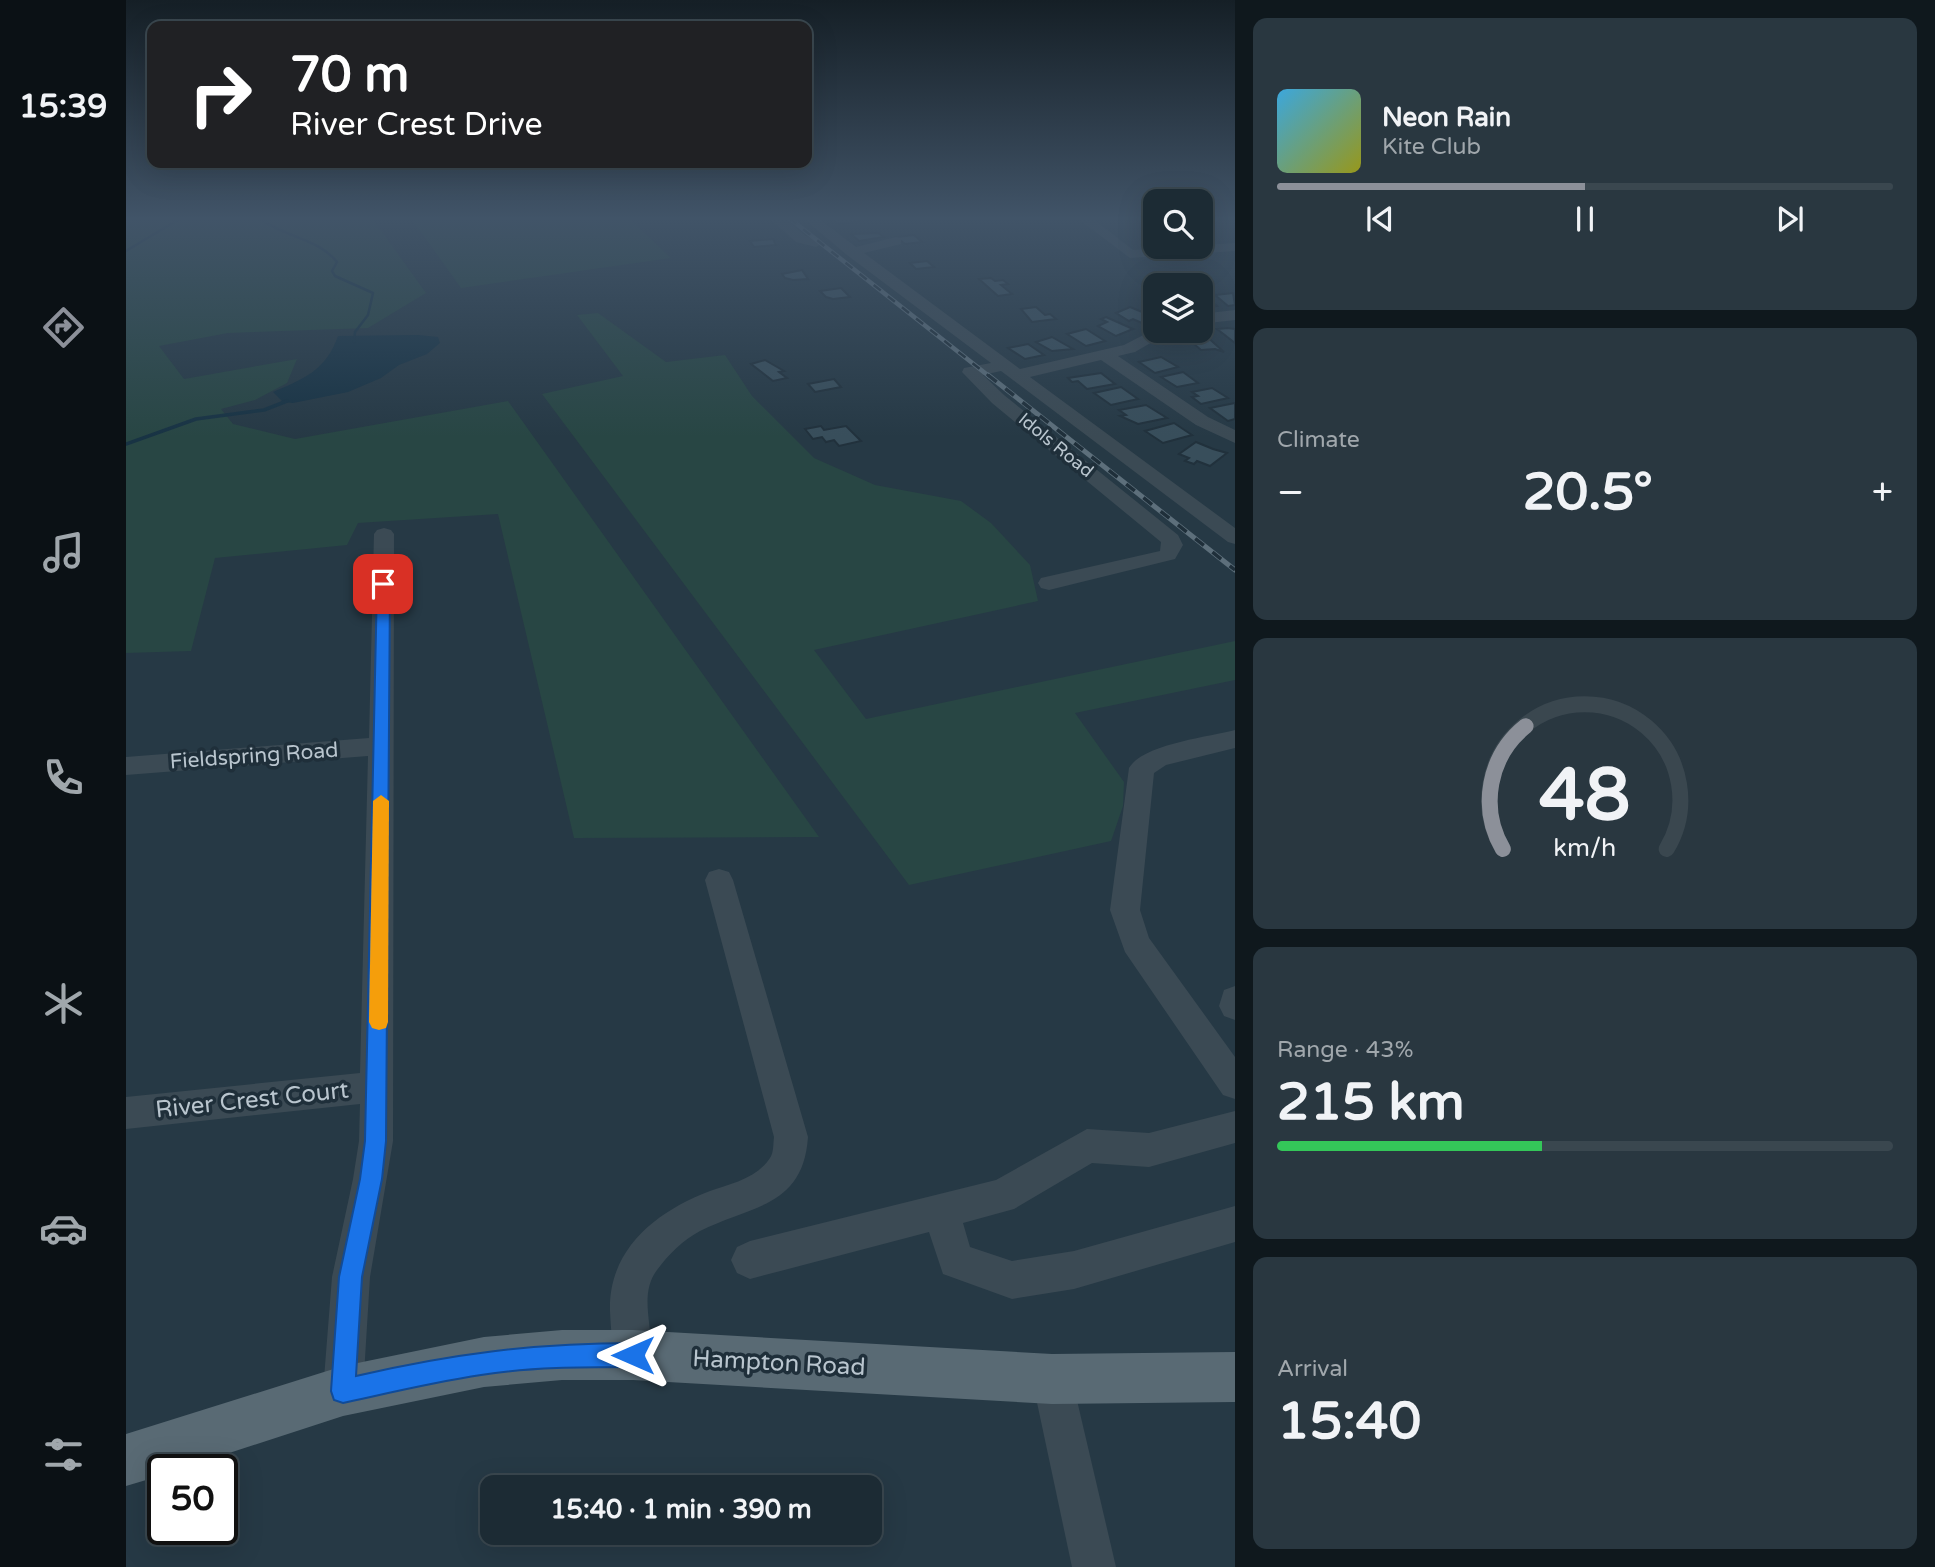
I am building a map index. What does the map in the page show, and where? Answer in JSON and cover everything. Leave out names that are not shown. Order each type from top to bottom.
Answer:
[{"type":"main road","name":"Hampton Road","points":[[126,1460],[343,1391],[484,1362],[562,1355],[633,1355],[1052,1379],[1235,1377]]},
{"type":"street","name":"Idols Road","points":[[892,291],[1010,371],[1235,538]]},
{"type":"street","points":[[1213,318],[1235,316]]},
{"type":"street","points":[[1010,371],[1106,356],[1143,343]]},
{"type":"street","points":[[1106,356],[1202,421],[1235,437]]},
{"type":"street","name":"Idols Road","points":[[1010,371],[970,372],[983,386],[1171,539]]},
{"type":"street","points":[[343,1391],[351,1277],[371,1179],[377,1087],[384,534]]},
{"type":"street","points":[[1049,583],[1168,555],[1172,551],[1171,539]]},
{"type":"street","points":[[1235,739],[1158,758],[1142,768],[1125,910],[1136,943],[1235,1084]]},
{"type":"street","name":"Fieldspring Road","points":[[126,766],[382,746]]},
{"type":"street","points":[[633,1355],[630,1285],[636,1268],[652,1247],[690,1217],[752,1194],[776,1180],[785,1171],[792,1148],[719,880]]},
{"type":"street","points":[[1235,1000],[1235,1006]]},
{"type":"street","name":"River Crest Court","points":[[126,1113],[377,1087]]},
{"type":"street","points":[[750,1260],[1001,1196],[1087,1146],[1149,1150],[1235,1127]]},
{"type":"street","points":[[941,1211],[956,1261],[1012,1280],[1074,1270],[1235,1224]]},
{"type":"street","points":[[1052,1379],[1094,1567]]},
{"type":"green space","points":[[126,291],[425,291],[426,293],[368,328],[228,333],[159,346],[184,379],[297,359],[287,383],[255,400],[221,409],[233,424],[295,439],[508,401],[819,837],[574,838],[498,514],[358,523],[347,545],[215,558],[191,651],[126,653]]},
{"type":"green space","points":[[598,313],[666,362],[725,355],[752,396],[814,458],[875,485],[961,501],[991,523],[1030,565],[1038,601],[814,650],[866,719],[1235,641],[1235,680],[1075,713],[1124,782],[1123,806],[1111,841],[909,885],[542,394],[623,376],[577,315]]},
{"type":"water","points":[[338,336],[438,337],[440,343],[427,354],[399,365],[381,378],[348,392],[293,403],[283,402],[273,392],[313,372],[327,357]]},
{"type":"building","points":[[820,291],[844,291],[850,297],[833,299]]},
{"type":"building","points":[[993,291],[1008,291],[1012,294],[998,296]]},
{"type":"building","points":[[1233,293],[1235,305],[1228,306],[1215,295]]},
{"type":"building","points":[[1036,307],[1045,315],[1050,314],[1056,319],[1032,322],[1021,309]]},
{"type":"building","points":[[1130,307],[1143,312],[1143,322],[1133,319],[1129,321],[1116,313]]},
{"type":"building","points":[[1106,317],[1133,329],[1116,336],[1098,326],[1107,322],[1101,319]]},
{"type":"building","points":[[1086,329],[1105,341],[1086,346],[1067,334]]},
{"type":"building","points":[[1217,329],[1235,329],[1235,343]]},
{"type":"building","points":[[1052,337],[1073,349],[1052,351],[1036,342]]},
{"type":"building","points":[[1213,342],[1224,352],[1215,349],[1201,350],[1193,343]]},
{"type":"building","points":[[1028,344],[1044,355],[1025,359],[1008,348]]},
{"type":"building","points":[[1161,357],[1178,367],[1155,373],[1139,362]]},
{"type":"building","points":[[765,360],[784,371],[779,372],[787,378],[773,381],[751,364]]},
{"type":"building","points":[[1183,372],[1198,383],[1177,387],[1161,377]]},
{"type":"building","points":[[1101,373],[1115,384],[1087,389],[1078,381],[1072,382],[1068,378]]},
{"type":"building","points":[[834,379],[841,387],[815,392],[808,384]]},
{"type":"building","points":[[1121,387],[1138,399],[1111,405],[1094,393]]},
{"type":"building","points":[[1212,388],[1228,398],[1201,404],[1192,397],[1198,396],[1192,392]]},
{"type":"building","points":[[1235,403],[1235,419],[1228,421],[1210,408]]},
{"type":"building","points":[[1146,405],[1167,418],[1138,424],[1120,416],[1126,415],[1119,410]]},
{"type":"building","points":[[1174,423],[1192,435],[1163,443],[1145,431]]},
{"type":"building","points":[[821,426],[824,430],[846,426],[861,441],[839,446],[834,440],[826,442],[822,437],[813,439],[805,429]]},
{"type":"building","points":[[1196,442],[1227,453],[1210,466],[1197,461],[1194,464],[1185,461],[1189,458],[1179,454]]},
{"type":"waterway","points":[[354,342],[355,332],[368,315],[373,293],[369,291]]},
{"type":"waterway","points":[[126,444],[196,419],[264,410],[287,401]]},
{"type":"railway","points":[[881,291],[990,377]]},
{"type":"railway","points":[[988,375],[1235,570]]},
{"type":"slow traffic","points":[[379,1022],[381,801]]},
{"type":"route","points":[[383,584],[376,1141],[351,1277],[343,1391],[484,1362],[562,1355],[633,1355]]}]
